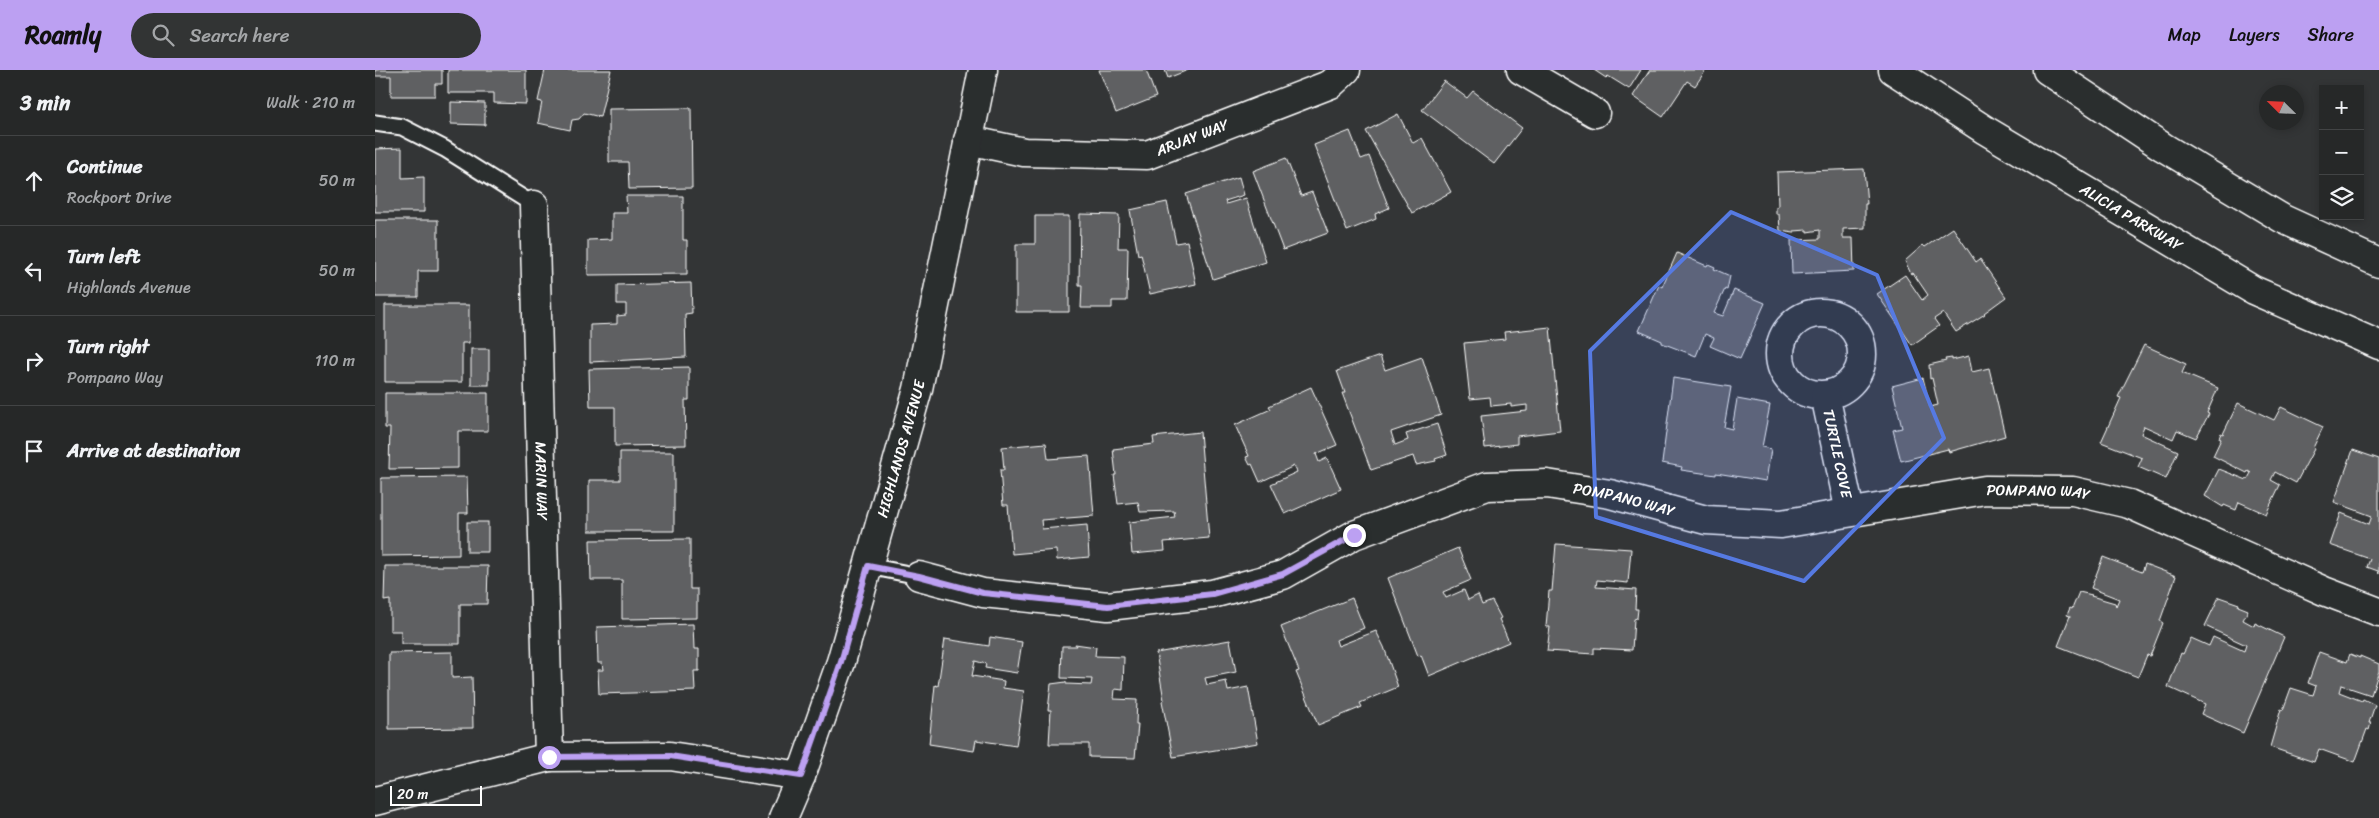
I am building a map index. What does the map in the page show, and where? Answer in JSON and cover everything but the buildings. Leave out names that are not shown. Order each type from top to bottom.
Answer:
[{"type":"street","name":"HIGHLANDS AVENUE","points":[[783,818],[801,776],[841,662],[918,389],[983,70]]},
{"type":"street","name":"ARJAY WAY","points":[[968,140],[1024,152],[1147,155],[1331,84],[1346,70]]},
{"type":"street","points":[[1521,70],[1595,113]]},
{"type":"street","name":"ALICIA PARKWAY","points":[[1893,70],[1985,130],[2253,290],[2379,345]]},
{"type":"street","points":[[2047,70],[2163,147],[2283,219],[2379,263]]},
{"type":"street","name":"MARIN WAY","points":[[534,206],[549,757]]},
{"type":"street","name":"TURTLE COVE","points":[[1825,395],[1851,512]]},
{"type":"street","name":"POMPANO WAY","points":[[919,576],[983,593],[1108,606],[1212,594],[1283,574],[1354,535],[1487,486],[1547,484],[1610,494],[1705,520],[1781,524],[1985,490],[2073,491],[2129,504],[2324,591],[2379,612]]},
{"type":"street","points":[[375,801],[549,757],[670,756],[801,776]]},
{"type":"lane","points":[[375,123],[403,127],[445,149],[534,206]]},
{"type":"lane","name":"POMPANO WAY","points":[[868,566],[919,576]]},
{"type":"highlighted area","points":[[1731,212],[1877,275],[1944,438],[1804,581],[1596,517],[1590,351]]},
{"type":"route","points":[[549,757],[670,756],[801,776],[841,662],[868,566],[919,576],[983,593],[1108,606],[1212,594],[1283,574],[1354,535]]}]
